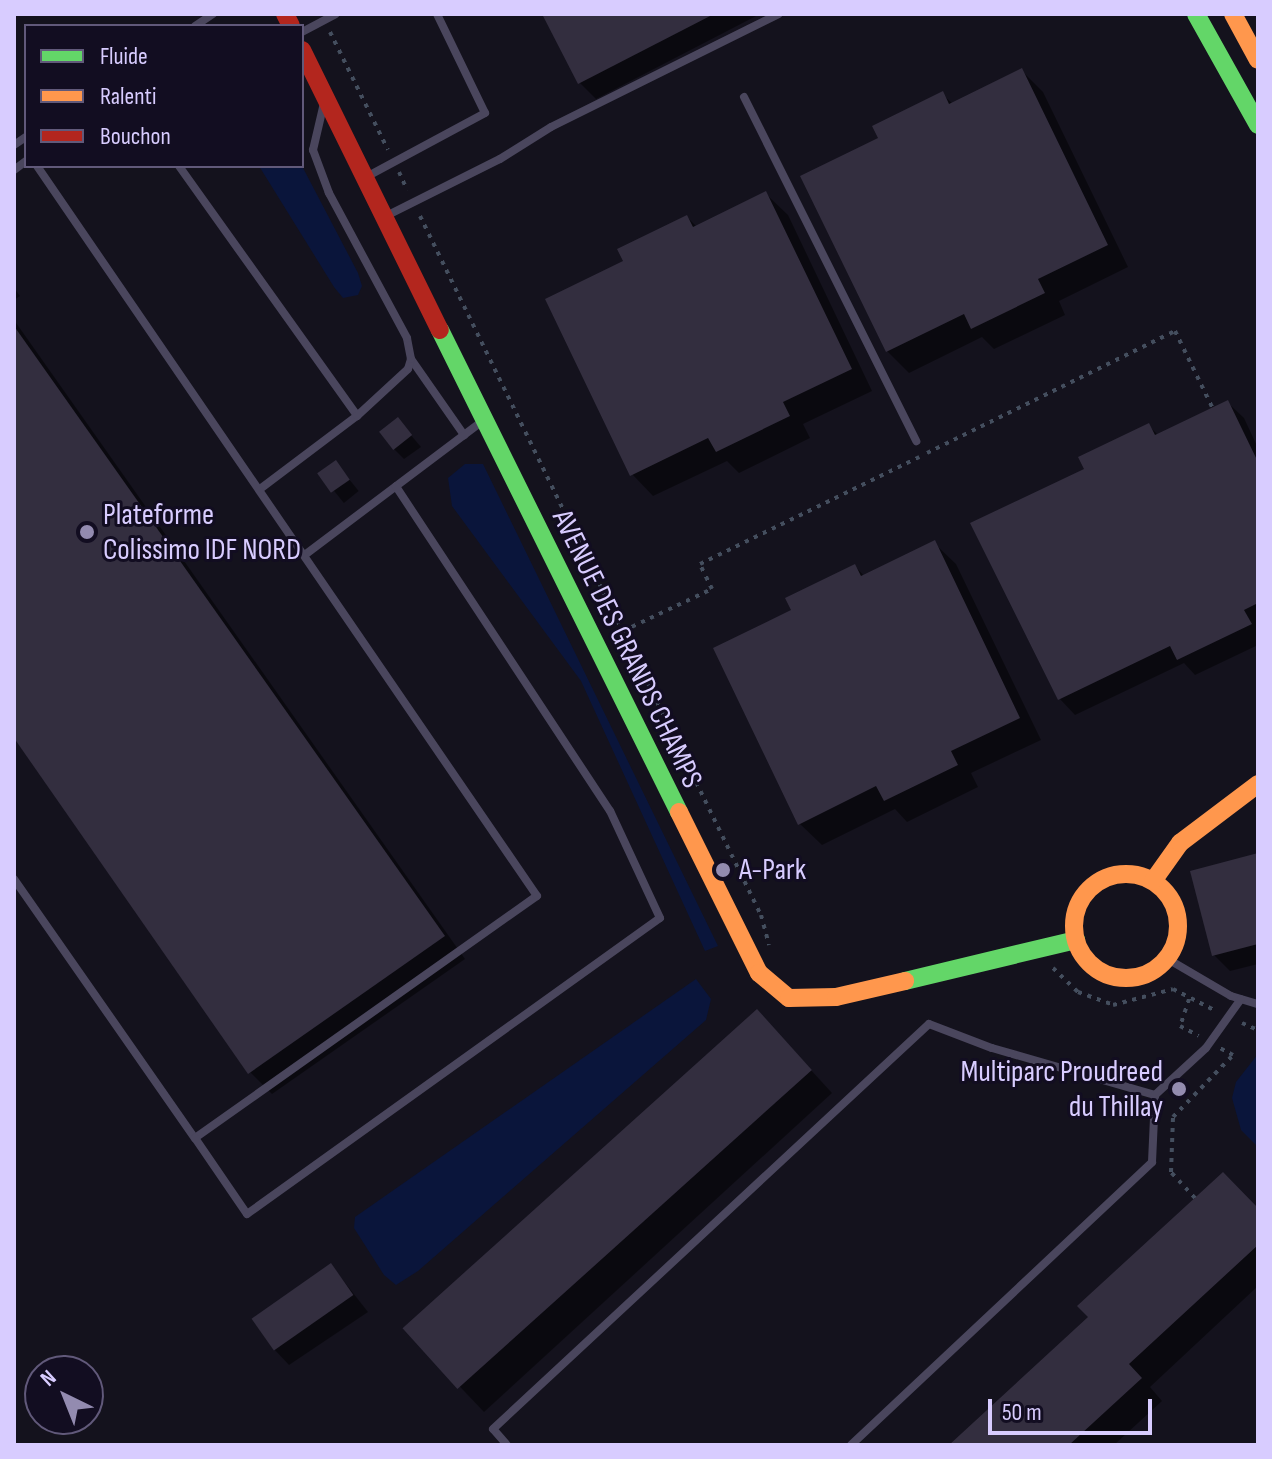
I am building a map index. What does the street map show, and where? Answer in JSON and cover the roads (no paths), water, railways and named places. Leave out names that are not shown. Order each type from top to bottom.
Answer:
[{"type":"main road","points":[[1196,14],[1258,125]]},
{"type":"main road","points":[[1233,14],[1258,60]]},
{"type":"main road","name":"AVENUE DES GRANDS CHAMPS","points":[[304,54],[749,959],[789,998],[836,997],[1076,940]]},
{"type":"main road","points":[[1153,881],[1180,843],[1253,792]]},
{"type":"main road","points":[[1117,874],[1153,881],[1170,899],[1178,923],[1166,958],[1134,977],[1109,975],[1088,962],[1076,940],[1075,915],[1094,884],[1117,874]]},
{"type":"lane","points":[[304,31],[336,14]]},
{"type":"lane","points":[[366,177],[485,113],[437,14]]},
{"type":"lane","points":[[385,217],[500,159],[551,127],[779,14]]},
{"type":"lane","points":[[744,97],[916,441]]},
{"type":"lane","points":[[326,99],[317,117],[313,150],[329,193],[407,338],[411,359],[464,435]]},
{"type":"lane","points":[[38,168],[306,554],[537,896],[195,1138]]},
{"type":"lane","points":[[180,168],[357,416]]},
{"type":"lane","points":[[260,489],[357,416],[408,369],[411,359]]},
{"type":"lane","points":[[306,554],[484,419]]},
{"type":"lane","points":[[14,879],[247,1214],[660,918],[610,811],[396,486]]},
{"type":"lane","points":[[1166,958],[1241,999],[1258,1004]]},
{"type":"lane","points":[[851,1445],[1152,1162],[1155,1095],[1210,1042],[1241,999]]},
{"type":"lane","points":[[507,1445],[493,1429],[929,1024],[992,1048],[1155,1095]]},
{"type":"water","points":[[260,168],[303,168],[362,286],[358,295],[343,298]]},
{"type":"water","points":[[465,464],[483,464],[718,946],[705,951],[581,681],[452,506],[448,478]]},
{"type":"water","points":[[696,979],[711,999],[706,1020],[418,1271],[396,1285],[384,1275],[354,1228],[355,1217]]},
{"type":"water","points":[[1258,1054],[1258,1147],[1241,1130],[1232,1098],[1236,1082]]},
{"type":"place","name":"Plateforme Colissimo IDF NORD","points":[[87,532]]},
{"type":"place","name":"A-Park","points":[[723,870]]},
{"type":"place","name":"Multiparc Proudreed du Thillay","points":[[1179,1089]]}]
